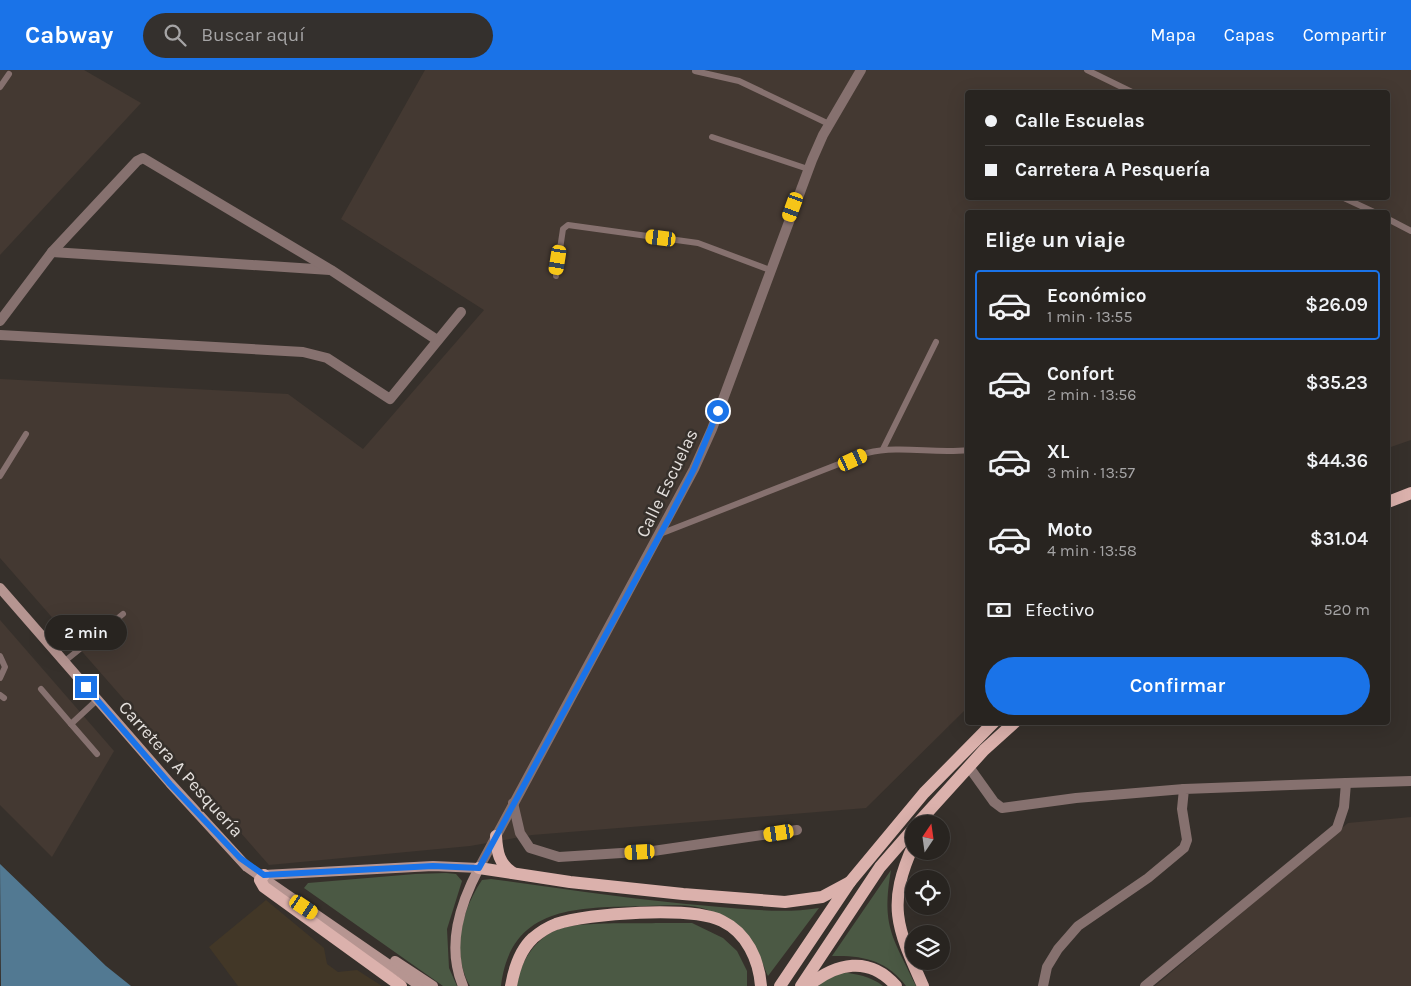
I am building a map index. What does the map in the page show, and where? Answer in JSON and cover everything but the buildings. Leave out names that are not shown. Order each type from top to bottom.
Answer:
[{"type":"main road","points":[[1390,501],[1411,494]]},
{"type":"main road","name":"Carretera A Pesquería","points":[[0,588],[170,784],[240,858],[262,876],[350,934]]},
{"type":"main road","points":[[780,986],[850,882],[924,792],[991,725]]},
{"type":"main road","points":[[928,815],[969,767],[1012,725]]},
{"type":"main road","points":[[496,836],[500,859],[505,868],[513,873]]},
{"type":"main road","points":[[800,986],[880,867],[905,838]]},
{"type":"main road","points":[[907,860],[900,874],[896,905],[906,945],[923,986]]},
{"type":"main road","points":[[401,986],[264,887],[262,876],[433,866],[479,868],[570,882],[785,902],[822,897],[850,882]]},
{"type":"main road","points":[[463,986],[456,954],[457,930],[469,887],[479,868]]},
{"type":"main road","points":[[511,986],[519,958],[527,945],[545,929],[556,924],[605,915],[652,912],[703,914],[723,921],[742,937],[753,952],[760,970],[761,986]]},
{"type":"main road","points":[[350,934],[420,986]]},
{"type":"main road","points":[[350,934],[433,986]]},
{"type":"main road","points":[[808,986],[836,968],[854,965],[884,975],[896,986]]},
{"type":"street","name":"Calle Escuelas","points":[[479,868],[694,469],[712,429],[808,169],[830,124],[861,70]]},
{"type":"street","points":[[0,321],[52,252],[137,161],[143,158],[331,270],[437,340]]},
{"type":"street","points":[[52,252],[331,270]]},
{"type":"street","points":[[0,335],[303,352],[327,358],[390,398],[461,312]]},
{"type":"street","points":[[969,767],[994,802],[1002,808],[1076,798],[1184,789],[1411,781]]},
{"type":"street","points":[[1145,986],[1337,828],[1344,807],[1346,783]]},
{"type":"street","points":[[1043,986],[1047,967],[1078,926],[1148,878],[1184,848],[1187,840],[1182,809],[1184,789]]},
{"type":"street","points":[[513,803],[518,828],[530,848],[559,857],[653,851],[797,830]]},
{"type":"lane","points":[[1087,70],[1128,90]]},
{"type":"lane","points":[[695,71],[739,81],[830,124]]},
{"type":"lane","points":[[0,88],[9,74]]},
{"type":"lane","points":[[712,137],[808,169]]},
{"type":"lane","points":[[1348,200],[1370,210]]},
{"type":"lane","points":[[1390,220],[1411,231]]},
{"type":"lane","points":[[556,276],[563,229],[568,225],[698,242],[770,270]]},
{"type":"lane","points":[[882,450],[936,342]]},
{"type":"lane","points":[[0,476],[26,434]]},
{"type":"lane","points":[[660,534],[742,504],[867,453],[882,450],[952,452],[965,450]]},
{"type":"lane","points":[[65,661],[123,614]]},
{"type":"lane","points":[[0,656],[5,667],[0,678]]},
{"type":"lane","points":[[42,689],[96,754]]},
{"type":"lane","points":[[70,724],[97,700]]},
{"type":"shaded area","points":[[0,70],[84,70],[141,103],[0,255]]},
{"type":"shaded area","points":[[425,70],[1411,70],[1411,440],[1390,447],[1390,210],[965,210],[965,710],[866,808],[532,835],[470,846],[269,865],[0,558],[0,379],[288,394],[363,449],[484,310],[341,219]]},
{"type":"shaded area","points":[[0,620],[114,751],[52,857],[0,805]]},
{"type":"shaded area","points":[[1411,817],[1411,986],[1155,986],[1348,823]]},
{"type":"shaded area","points":[[266,900],[324,948],[327,964],[338,972],[357,970],[382,986],[238,986],[209,947]]},
{"type":"green space","points":[[891,870],[887,905],[888,919],[895,943],[905,963],[905,970],[908,970],[916,986],[906,986],[891,970],[873,961],[864,958],[832,956]]},
{"type":"green space","points":[[446,873],[456,874],[462,881],[447,929],[449,968],[457,986],[443,986],[304,888],[308,883]]},
{"type":"green space","points":[[491,879],[682,904],[778,911],[819,908],[768,976],[761,961],[752,949],[724,921],[714,913],[699,907],[681,905],[597,908],[574,910],[553,916],[534,925],[519,939],[507,959],[501,986],[470,986],[461,960],[461,932],[464,918],[475,892],[482,880]]},
{"type":"green space","points":[[692,923],[723,938],[737,951],[747,971],[747,986],[517,986],[521,969],[530,952],[543,938],[559,929],[569,926],[594,924]]},
{"type":"green space","points":[[841,972],[863,976],[883,986],[818,986],[826,979]]},
{"type":"water","points":[[0,864],[106,966],[131,986],[1,986]]},
{"type":"route","points":[[86,687],[170,784],[240,858],[264,875],[363,868],[457,865],[479,868],[669,518],[694,469],[718,411]]}]
